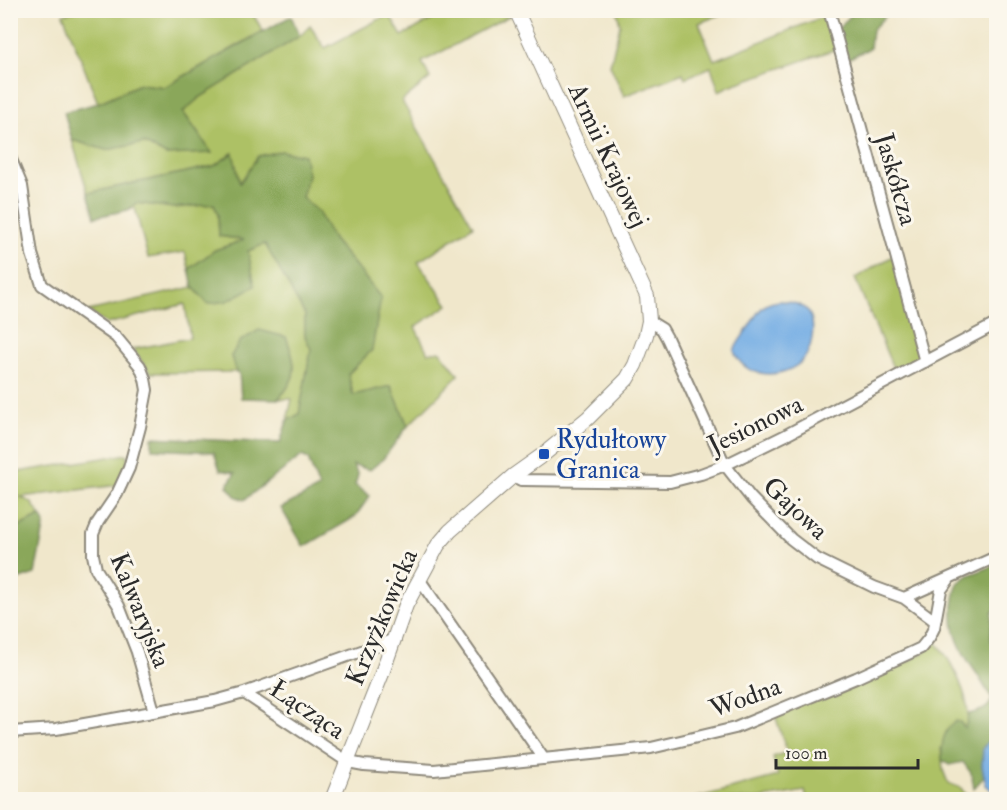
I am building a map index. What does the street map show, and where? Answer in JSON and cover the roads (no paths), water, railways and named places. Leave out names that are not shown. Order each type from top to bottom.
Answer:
[{"type":"street","name":"Armii Krajowej","points":[[516,10],[639,276],[647,296],[649,321]]},
{"type":"street","name":"Jaskółcza","points":[[829,10],[925,360]]},
{"type":"street","name":"Kalwaryjska","points":[[10,157],[22,186],[32,254],[42,285],[116,338],[140,366],[145,379],[147,390],[129,468],[117,494],[98,522],[93,534],[93,555],[96,569],[119,606],[137,652],[154,711]]},
{"type":"street","name":"Gajowa","points":[[649,321],[662,329],[724,465],[751,498],[791,539],[817,559],[874,587],[904,598]]},
{"type":"street","name":"Krzyżkowicka","points":[[332,800],[406,605],[438,545],[450,531],[513,476],[574,430],[618,390],[635,365],[642,349],[649,321]]},
{"type":"street","name":"Jesionowa","points":[[513,476],[521,480],[670,483],[724,465],[786,435],[996,324]]},
{"type":"street","points":[[904,598],[996,557]]},
{"type":"street","points":[[418,579],[544,759]]},
{"type":"street","name":"Wodna","points":[[348,762],[434,770],[651,748],[735,728],[856,678],[921,648],[929,638],[941,591],[949,579]]},
{"type":"street","points":[[904,598],[935,621]]},
{"type":"street","points":[[10,732],[56,729],[215,701],[244,693],[395,639]]},
{"type":"street","name":"Łącząca","points":[[244,693],[348,762]]},
{"type":"water","points":[[782,301],[800,305],[808,311],[813,331],[810,346],[808,353],[800,363],[792,368],[773,374],[763,374],[746,367],[734,351],[760,310],[769,303]]},
{"type":"water","points":[[996,731],[996,795],[986,785],[982,766],[983,748]]},
{"type":"place","name":"Rydułtowy Granica","points":[[544,454]]}]
